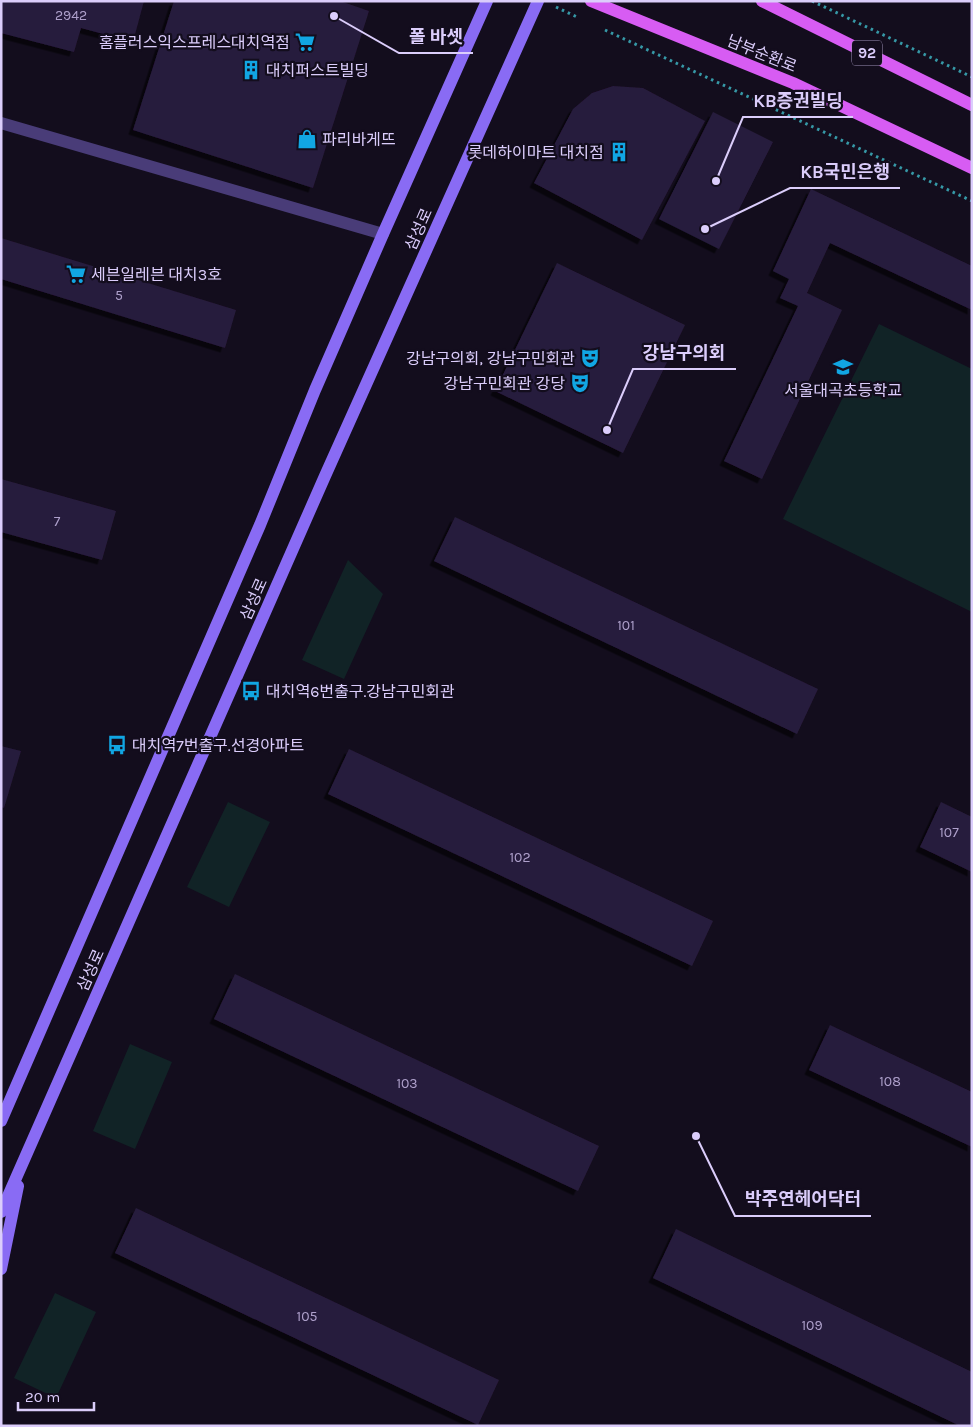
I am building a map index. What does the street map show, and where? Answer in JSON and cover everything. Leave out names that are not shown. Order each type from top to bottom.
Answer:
[{"type":"main road","name":"삼성로","points":[[1,1121],[260,525],[315,390],[487,1]]},
{"type":"main road","name":"삼성로","points":[[1,1212],[325,476],[538,1]]},
{"type":"main road","name":"남부순환로","points":[[591,1],[793,84],[972,168]]},
{"type":"main road","name":"92","points":[[763,2],[972,105]]},
{"type":"main road","points":[[1,1269],[24,1158]]},
{"type":"street","points":[[1,123],[383,234]]},
{"type":"path","points":[[812,1],[972,77]]},
{"type":"path","points":[[554,6],[579,18]]},
{"type":"path","points":[[605,30],[972,201]]},
{"type":"shaded area","points":[[879,324],[972,369],[972,612],[783,519]]},
{"type":"shaded area","points":[[348,560],[383,594],[344,679],[302,660]]},
{"type":"shaded area","points":[[228,802],[270,822],[229,907],[187,887]]},
{"type":"shaded area","points":[[130,1044],[172,1062],[135,1149],[93,1131]]},
{"type":"shaded area","points":[[55,1293],[96,1312],[56,1398],[14,1378]]},
{"type":"building","points":[[1,1],[144,1],[133,42],[81,28],[74,52],[1,33]]},
{"type":"building","name":"대치퍼스트빌딩","points":[[174,1],[340,1],[369,11],[313,188],[133,130]]},
{"type":"building","name":"롯데하이마트 대치점","points":[[613,86],[643,88],[705,121],[642,240],[534,183],[573,109],[592,93]]},
{"type":"building","points":[[713,112],[773,142],[719,249],[659,219]]},
{"type":"building","name":"서울대곡초등학교","points":[[811,189],[972,266],[972,310],[830,243],[807,293],[842,310],[762,479],[724,461],[798,306],[780,298],[789,279],[773,271]]},
{"type":"building","points":[[1,238],[236,310],[225,348],[1,279]]},
{"type":"building","name":"강남구의회, 강남구민회관","points":[[557,263],[685,325],[623,453],[495,391]]},
{"type":"building","points":[[1,479],[116,511],[102,560],[1,532]]},
{"type":"building","points":[[455,517],[818,689],[797,734],[434,561]]},
{"type":"building","points":[[1,746],[21,751],[4,808],[1,807]]},
{"type":"building","points":[[349,749],[713,921],[692,966],[328,794]]},
{"type":"building","points":[[941,802],[972,817],[972,872],[920,847]]},
{"type":"building","points":[[235,974],[599,1146],[578,1191],[214,1019]]},
{"type":"building","points":[[830,1025],[972,1092],[972,1147],[809,1070]]},
{"type":"building","points":[[136,1208],[499,1380],[478,1425],[115,1253]]},
{"type":"building","points":[[676,1229],[972,1372],[972,1426],[960,1426],[653,1278]]},
{"type":"place","name":"폴 바셋","points":[[334,16]]},
{"type":"place","name":"홈플러스익스프레스대치역점","points":[[305,42]]},
{"type":"place","name":"대치퍼스트빌딩","points":[[251,70]]},
{"type":"place","name":"파리바게뜨","points":[[307,139]]},
{"type":"place","name":"롯데하이마트 대치점","points":[[619,152]]},
{"type":"place","name":"KB증권빌딩","points":[[716,181]]},
{"type":"place","name":"KB국민은행","points":[[705,229]]},
{"type":"place","name":"세븐일레븐 대치3호","points":[[76,274]]},
{"type":"place","name":"강남구의회, 강남구민회관","points":[[590,358]]},
{"type":"place","name":"서울대곡초등학교","points":[[843,367]]},
{"type":"place","name":"강남구민회관 강당","points":[[580,383]]},
{"type":"place","name":"강남구의회","points":[[607,430]]},
{"type":"place","name":"대치역6번출구.강남구민회관","points":[[251,691]]},
{"type":"place","name":"대치역7번출구.선경아파트","points":[[117,745]]},
{"type":"place","name":"박주연헤어닥터","points":[[696,1136]]}]
